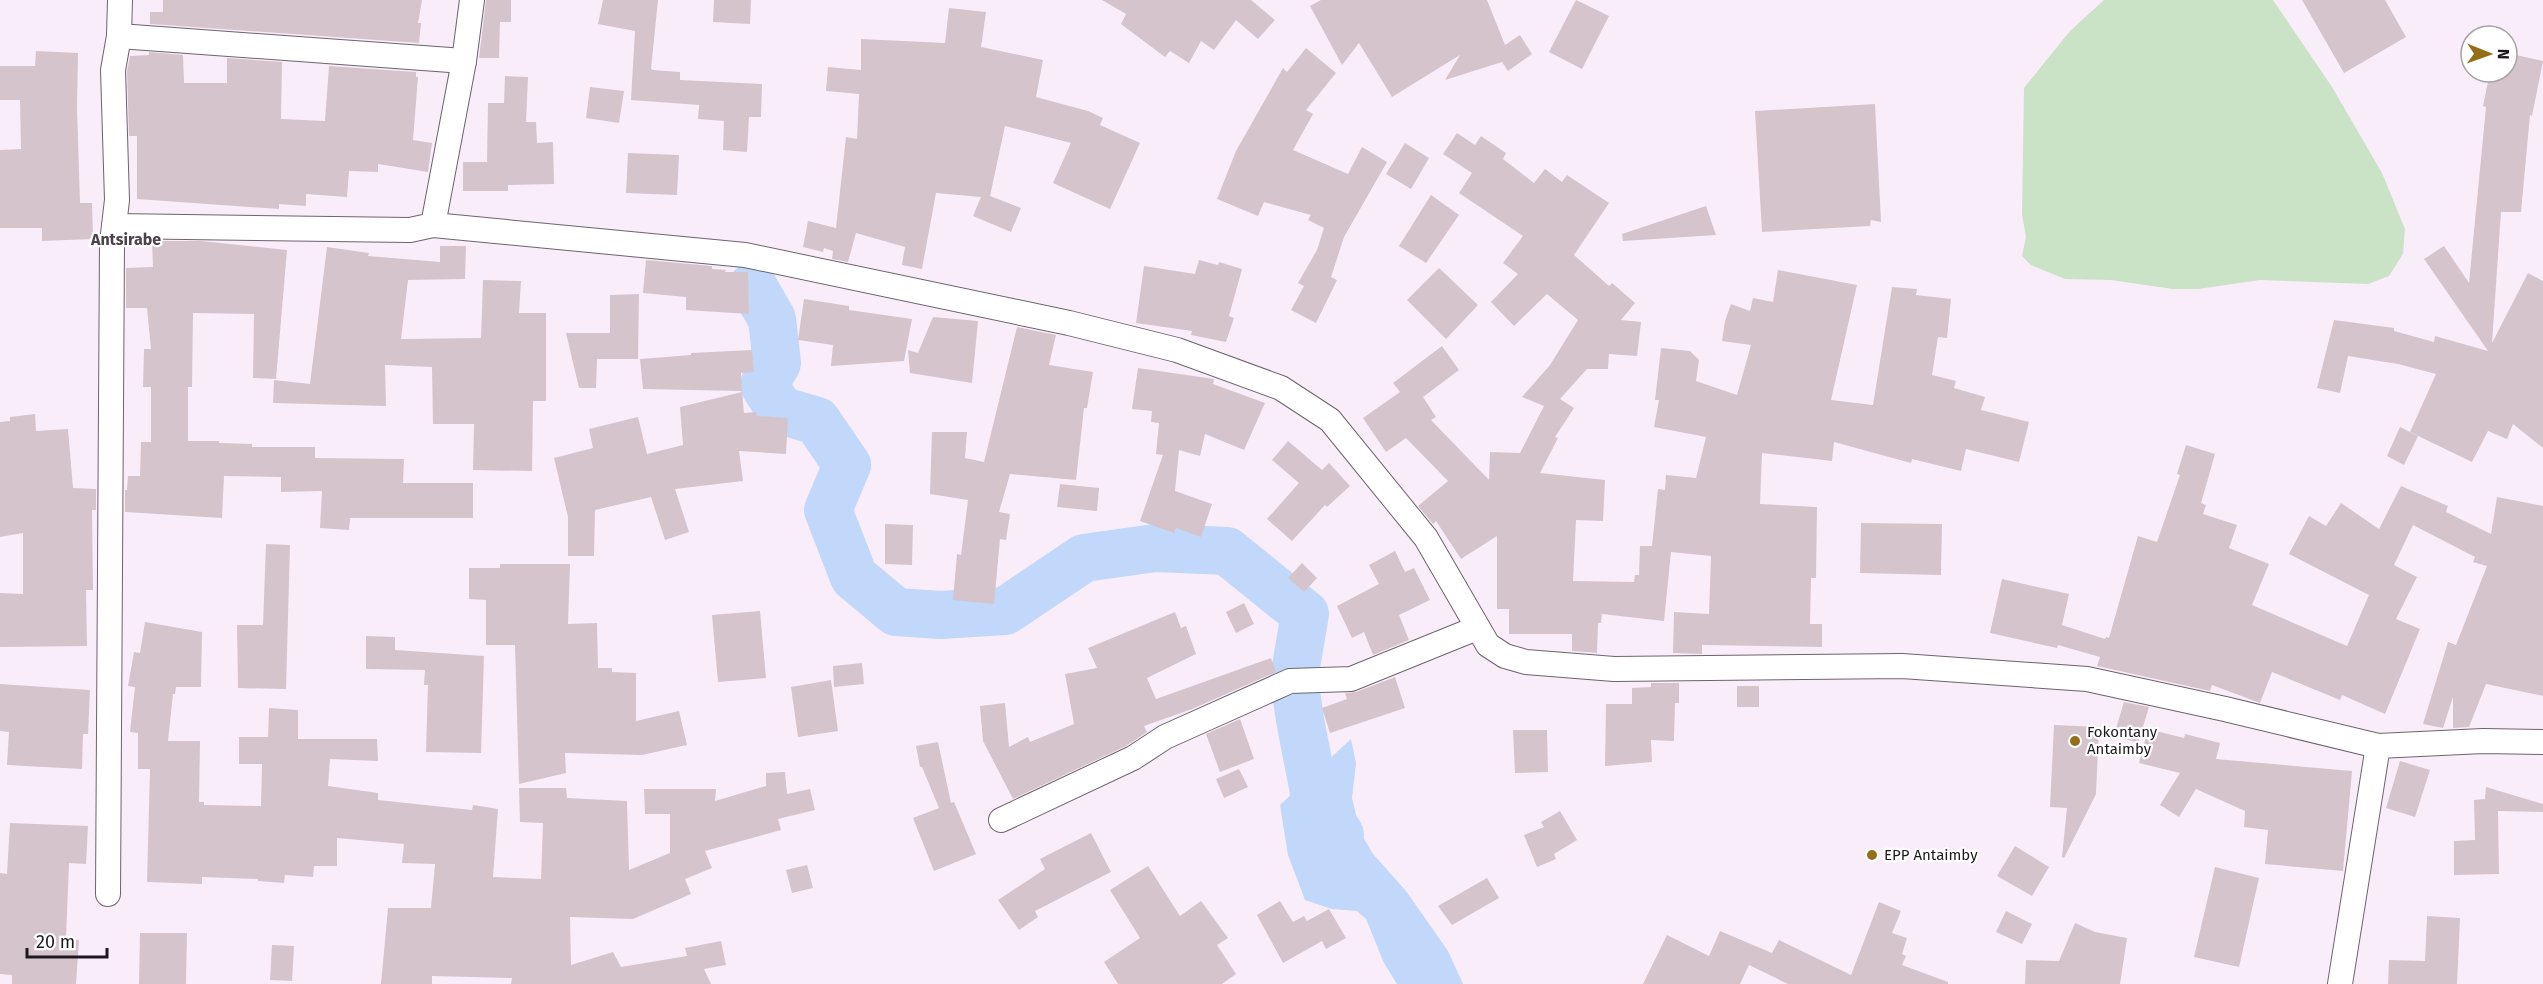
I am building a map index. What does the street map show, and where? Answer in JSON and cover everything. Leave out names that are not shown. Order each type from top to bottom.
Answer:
[{"type":"street","points":[[108,894],[112,243],[117,200],[113,70],[119,36],[120,0]]},
{"type":"street","points":[[433,225],[464,61],[472,0]]},
{"type":"street","points":[[119,36],[464,61]]},
{"type":"street","points":[[114,226],[410,230],[433,225],[737,254],[1069,322],[1177,350],[1281,388],[1330,420],[1426,538],[1488,645],[1505,656],[1526,662],[1614,669],[1902,666],[2087,679],[2378,746],[2483,741],[2543,742]]},
{"type":"street","points":[[1001,820],[1133,758],[1165,738],[1295,680],[1351,679],[1477,628]]},
{"type":"street","points":[[2340,984],[2378,746]]},
{"type":"green space","points":[[2104,0],[2273,0],[2332,87],[2382,173],[2405,229],[2403,254],[2389,276],[2368,284],[2260,280],[2198,289],[2173,289],[2111,280],[2065,279],[2031,265],[2022,256],[2026,237],[2022,214],[2024,88],[2070,31]]},
{"type":"water","points":[[1351,739],[1356,763],[1352,798],[1360,832],[1373,854],[1406,891],[1448,951],[1463,984],[1397,984],[1384,963],[1366,919],[1357,911],[1332,909],[1305,900],[1288,855],[1280,805]]},
{"type":"building","points":[[163,0],[422,0],[418,23],[421,23],[419,43],[150,24],[150,12],[163,12]]},
{"type":"building","points":[[486,0],[511,0],[511,22],[500,22],[499,58],[479,58]]},
{"type":"building","points":[[603,0],[658,0],[651,69],[680,72],[680,80],[762,84],[761,117],[749,117],[747,152],[723,150],[724,121],[698,119],[699,105],[631,100],[635,31],[598,24]]},
{"type":"building","points":[[714,0],[751,0],[750,24],[713,22]]},
{"type":"building","points":[[1102,0],[1251,0],[1275,20],[1258,39],[1236,20],[1214,50],[1201,41],[1189,63],[1170,51],[1165,57],[1121,24],[1126,14]]},
{"type":"building","points":[[1321,0],[1487,0],[1505,45],[1520,35],[1532,54],[1508,71],[1502,62],[1445,80],[1460,55],[1392,97],[1359,43],[1342,65],[1310,6]]},
{"type":"building","points":[[1576,0],[1609,16],[1582,69],[1549,52]]},
{"type":"building","points":[[2302,0],[2385,0],[2406,37],[2344,73]]},
{"type":"building","points":[[949,8],[986,12],[981,47],[1043,60],[1036,97],[1088,111],[1103,118],[1100,125],[1140,143],[1110,209],[1053,183],[1071,143],[1005,126],[990,196],[1021,208],[1011,232],[973,216],[981,197],[936,193],[922,269],[902,265],[905,247],[856,233],[848,262],[832,259],[833,251],[824,248],[823,252],[803,247],[808,221],[836,228],[846,137],[857,139],[859,94],[826,91],[828,67],[861,70],[861,39],[945,43]]},
{"type":"building","points":[[1306,48],[1336,73],[1306,110],[1313,114],[1293,150],[1348,174],[1362,147],[1387,162],[1344,237],[1331,277],[1337,280],[1316,323],[1291,310],[1304,286],[1298,283],[1317,250],[1324,228],[1308,220],[1311,215],[1264,202],[1258,216],[1217,199],[1236,151],[1283,68],[1287,72]]},
{"type":"building","points":[[36,51],[78,53],[80,203],[92,203],[93,239],[42,241],[42,228],[0,228],[0,150],[21,149],[20,100],[0,100],[0,66],[35,66]]},
{"type":"building","points":[[149,52],[183,55],[184,83],[227,83],[227,58],[282,62],[281,119],[325,121],[329,66],[416,72],[416,77],[418,77],[413,140],[432,143],[428,172],[378,164],[378,172],[349,171],[347,197],[306,194],[306,206],[279,204],[279,209],[137,199],[137,136],[129,136],[127,71],[130,56],[149,55]]},
{"type":"building","points":[[2519,56],[2543,61],[2532,116],[2530,115],[2521,212],[2501,212],[2492,343],[2528,273],[2543,281],[2543,448],[2513,424],[2507,439],[2488,431],[2472,462],[2410,432],[2436,374],[2398,364],[2348,356],[2340,393],[2317,388],[2334,320],[2394,328],[2394,331],[2434,342],[2435,336],[2488,351],[2424,259],[2444,246],[2469,283],[2486,107],[2483,106],[2488,84],[2519,84]]},
{"type":"building","points":[[505,76],[528,77],[526,122],[536,122],[537,143],[553,142],[554,184],[508,185],[508,191],[463,191],[463,162],[487,162],[488,103],[504,103]]},
{"type":"building","points":[[590,87],[624,91],[619,123],[586,118]]},
{"type":"building","points":[[1875,104],[1881,222],[1871,220],[1870,226],[1762,232],[1755,111]]},
{"type":"building","points":[[1457,133],[1475,145],[1481,136],[1506,153],[1503,159],[1534,183],[1545,169],[1562,182],[1567,175],[1609,203],[1574,255],[1609,286],[1612,283],[1635,303],[1621,320],[1641,322],[1637,356],[1609,354],[1608,369],[1587,369],[1560,399],[1574,408],[1555,437],[1558,438],[1540,473],[1605,480],[1603,521],[1576,520],[1573,581],[1634,582],[1635,575],[1639,575],[1640,546],[1652,546],[1658,489],[1665,490],[1666,475],[1696,478],[1706,437],[1654,427],[1659,400],[1655,400],[1661,348],[1690,351],[1699,360],[1696,381],[1737,395],[1751,345],[1722,341],[1725,321],[1731,304],[1750,311],[1753,298],[1773,302],[1778,270],[1857,285],[1831,400],[1873,405],[1892,287],[1917,289],[1916,295],[1951,299],[1947,338],[1938,337],[1932,375],[1956,381],[1954,388],[1985,397],[1981,410],[2029,422],[2019,462],[1966,449],[1961,471],[1912,459],[1911,463],[1834,442],[1832,461],[1762,453],[1760,504],[1817,507],[1816,578],[1811,578],[1810,624],[1822,624],[1822,647],[1702,645],[1702,654],[1673,653],[1674,612],[1709,614],[1711,556],[1671,552],[1664,621],[1602,614],[1601,623],[1598,623],[1597,653],[1572,651],[1572,634],[1509,634],[1509,609],[1497,609],[1497,536],[1461,559],[1436,521],[1433,524],[1418,506],[1448,481],[1406,438],[1386,452],[1363,418],[1400,392],[1393,383],[1442,346],[1459,370],[1423,397],[1436,417],[1431,420],[1489,480],[1490,452],[1520,453],[1544,406],[1522,397],[1550,365],[1578,320],[1547,294],[1514,326],[1491,302],[1518,274],[1503,263],[1523,236],[1459,193],[1472,173],[1443,154]]},
{"type":"building","points":[[1405,143],[1429,158],[1411,189],[1386,174]]},
{"type":"building","points":[[628,153],[679,155],[677,195],[626,193]]},
{"type":"building","points":[[1431,195],[1459,215],[1426,263],[1399,246]]},
{"type":"building","points":[[1706,206],[1716,235],[1623,241],[1622,234]]},
{"type":"building","points":[[152,241],[201,241],[287,250],[276,379],[253,378],[254,314],[193,313],[192,387],[188,387],[188,441],[252,444],[252,447],[315,447],[315,458],[404,459],[403,483],[473,483],[473,518],[350,518],[349,530],[320,528],[322,491],[281,492],[281,477],[224,476],[222,518],[125,512],[125,490],[127,490],[128,476],[140,476],[141,442],[151,442],[151,387],[143,387],[144,349],[151,349],[147,308],[126,308],[126,268],[153,267]]},
{"type":"building","points":[[440,246],[466,246],[465,279],[408,280],[401,339],[481,338],[483,280],[521,281],[519,313],[546,313],[546,401],[533,401],[532,471],[473,470],[474,424],[433,424],[432,367],[385,365],[386,406],[273,403],[274,380],[310,384],[327,247],[369,253],[368,256],[440,262]]},
{"type":"building","points":[[646,260],[712,266],[712,269],[726,270],[725,272],[748,272],[749,314],[686,310],[686,297],[643,293]]},
{"type":"building","points":[[1199,260],[1218,265],[1219,262],[1242,269],[1229,316],[1234,318],[1226,342],[1191,335],[1192,331],[1136,323],[1144,266],[1195,274]]},
{"type":"building","points":[[1439,268],[1478,305],[1446,339],[1407,300]]},
{"type":"building","points":[[639,294],[638,359],[597,359],[596,388],[579,388],[566,333],[610,333],[610,295]]},
{"type":"building","points":[[804,299],[849,306],[849,310],[912,319],[904,361],[831,366],[833,345],[798,340]]},
{"type":"building","points":[[933,317],[978,321],[972,383],[910,373],[908,350],[918,353]]},
{"type":"building","points":[[1017,327],[1056,335],[1049,365],[1093,372],[1087,408],[1084,408],[1076,480],[1010,474],[999,512],[1010,514],[1006,540],[1000,539],[994,604],[953,600],[957,554],[961,555],[968,500],[930,494],[932,432],[967,432],[965,458],[984,462]]},
{"type":"building","points":[[752,350],[754,372],[741,373],[742,391],[643,389],[640,359],[691,355],[691,353]]},
{"type":"building","points":[[1138,368],[1214,379],[1213,384],[1265,403],[1244,450],[1205,434],[1200,456],[1179,450],[1175,491],[1212,504],[1201,537],[1176,528],[1174,533],[1140,521],[1163,455],[1156,454],[1159,423],[1151,422],[1152,411],[1132,409]]},
{"type":"building","points":[[742,392],[744,413],[756,412],[757,416],[788,418],[786,454],[739,451],[743,481],[675,489],[689,532],[665,540],[651,497],[595,510],[594,556],[568,556],[568,517],[554,458],[593,448],[589,429],[638,417],[647,454],[683,445],[680,407]]},
{"type":"building","points":[[35,414],[36,431],[68,429],[73,488],[96,489],[96,510],[92,510],[93,590],[86,590],[87,646],[0,647],[0,593],[23,594],[23,533],[0,537],[0,422],[10,421],[10,417]]},
{"type":"building","points":[[2400,427],[2418,436],[2404,465],[2387,456]]},
{"type":"building","points":[[1288,441],[1322,470],[1329,463],[1350,486],[1327,507],[1325,505],[1292,541],[1267,519],[1299,483],[1272,460]]},
{"type":"building","points":[[2186,445],[2215,454],[2201,503],[2206,505],[2203,514],[2237,525],[2229,548],[2269,564],[2252,605],[2347,646],[2369,595],[2289,554],[2309,516],[2326,526],[2341,503],[2379,529],[2401,486],[2448,506],[2446,512],[2491,534],[2497,497],[2543,506],[2543,696],[2486,684],[2469,727],[2453,728],[2453,697],[2443,728],[2423,724],[2448,642],[2456,645],[2487,566],[2473,562],[2475,557],[2413,525],[2394,565],[2417,577],[2396,619],[2420,629],[2385,714],[2342,695],[2340,700],[2272,672],[2260,703],[2212,685],[2210,691],[2097,666],[2100,657],[2058,645],[2057,648],[1990,633],[2002,579],[2069,594],[2062,625],[2105,639],[2109,638],[2138,536],[2157,542],[2180,475],[2177,474]]},
{"type":"building","points":[[1060,484],[1099,488],[1097,511],[1057,507]]},
{"type":"building","points":[[1861,523],[1942,524],[1941,575],[1860,573]]},
{"type":"building","points":[[885,524],[913,525],[912,565],[885,564]]},
{"type":"building","points":[[266,544],[290,545],[286,689],[238,688],[237,625],[263,625]]},
{"type":"building","points":[[1395,551],[1405,572],[1414,568],[1430,600],[1399,615],[1409,640],[1373,655],[1364,632],[1352,638],[1337,606],[1379,584],[1369,565]]},
{"type":"building","points":[[1302,563],[1317,578],[1304,592],[1288,578]]},
{"type":"building","points":[[500,564],[570,564],[568,624],[597,623],[598,668],[612,668],[612,672],[636,673],[636,721],[679,711],[687,745],[642,755],[565,753],[566,773],[519,784],[515,645],[486,645],[486,600],[469,599],[469,568],[500,568]]},
{"type":"building","points":[[1244,603],[1254,624],[1236,633],[1226,612]]},
{"type":"building","points":[[760,611],[766,678],[718,682],[712,615]]},
{"type":"building","points":[[1175,612],[1181,628],[1186,626],[1196,654],[1147,678],[1156,699],[1271,658],[1276,672],[1192,709],[1144,726],[1147,732],[1126,746],[1013,799],[983,741],[980,706],[1005,703],[1009,747],[1028,737],[1030,742],[1074,724],[1065,674],[1097,668],[1088,648]]},
{"type":"building","points":[[145,622],[202,632],[201,687],[176,687],[175,694],[173,694],[168,741],[200,741],[199,802],[204,802],[204,805],[261,806],[262,764],[239,764],[239,737],[268,737],[269,708],[298,710],[298,739],[377,739],[378,761],[330,759],[328,786],[378,793],[378,800],[472,810],[473,805],[498,809],[493,877],[541,879],[543,823],[520,822],[519,788],[566,788],[567,798],[627,801],[629,870],[670,853],[670,814],[645,814],[644,789],[716,789],[715,801],[766,786],[766,773],[785,772],[787,794],[810,789],[815,810],[778,819],[781,830],[705,851],[712,868],[685,879],[691,894],[633,919],[570,917],[571,965],[613,952],[621,967],[687,956],[685,948],[721,941],[726,965],[704,969],[711,984],[511,984],[512,978],[432,976],[432,984],[381,984],[388,908],[431,908],[435,864],[402,863],[404,844],[337,838],[337,866],[314,866],[313,877],[285,875],[284,883],[258,881],[258,879],[202,877],[202,884],[147,882],[150,769],[138,769],[138,733],[130,732],[135,687],[128,686],[134,652],[140,653]]},
{"type":"building","points":[[366,636],[395,637],[395,650],[484,656],[481,753],[426,752],[428,685],[424,685],[425,670],[366,669]]},
{"type":"building","points":[[862,663],[864,684],[834,687],[833,666]]},
{"type":"building","points":[[1395,677],[1405,708],[1330,733],[1322,708],[1347,699],[1345,693],[1356,692]]},
{"type":"building","points":[[831,680],[838,731],[798,737],[791,687]]},
{"type":"building","points":[[1651,683],[1679,683],[1679,703],[1675,703],[1674,741],[1651,740],[1652,762],[1605,766],[1606,704],[1632,704],[1632,688],[1651,687]]},
{"type":"building","points":[[0,684],[90,690],[88,734],[83,734],[82,769],[7,765],[9,732],[0,731]]},
{"type":"building","points":[[1737,686],[1759,686],[1759,707],[1737,707]]},
{"type":"building","points":[[2124,702],[2149,707],[2138,743],[2114,735]]},
{"type":"building","points":[[1240,719],[1254,759],[1220,772],[1206,734]]},
{"type":"building","points":[[2054,725],[2099,727],[2096,794],[2064,858],[2062,857],[2067,808],[2050,807]]},
{"type":"building","points":[[2148,729],[2184,738],[2185,734],[2220,743],[2216,759],[2352,771],[2343,871],[2265,864],[2268,830],[2244,827],[2245,811],[2196,789],[2179,817],[2160,805],[2180,773],[2139,763]]},
{"type":"building","points":[[1513,730],[1547,730],[1548,772],[1515,773]]},
{"type":"building","points":[[938,742],[951,803],[954,802],[976,854],[934,871],[913,818],[939,808],[922,767],[920,767],[916,746]]},
{"type":"building","points":[[2400,761],[2430,770],[2415,817],[2386,808]]},
{"type":"building","points":[[1239,769],[1248,787],[1224,798],[1216,779]]},
{"type":"building","points":[[2486,787],[2543,804],[2543,812],[2498,811],[2499,874],[2454,875],[2454,841],[2475,840],[2474,800],[2485,799]]},
{"type":"building","points":[[1560,811],[1577,840],[1554,854],[1556,859],[1537,867],[1524,835],[1544,827],[1541,822]]},
{"type":"building","points":[[10,823],[88,826],[86,864],[69,863],[66,939],[79,940],[76,984],[12,984],[12,975],[0,974],[0,873],[7,874]]},
{"type":"building","points":[[1091,833],[1111,872],[1035,911],[1038,917],[1019,930],[998,900],[1045,869],[1040,859]]},
{"type":"building","points":[[2015,846],[2049,867],[2032,896],[1997,876]]},
{"type":"building","points":[[807,865],[813,888],[792,893],[786,870]]},
{"type":"building","points":[[1148,866],[1180,916],[1201,901],[1228,938],[1217,945],[1236,974],[1222,984],[1118,984],[1104,962],[1140,938],[1110,890]]},
{"type":"building","points":[[2215,867],[2259,878],[2239,967],[2194,957]]},
{"type":"building","points":[[1487,878],[1499,898],[1452,925],[1438,906]]},
{"type":"building","points":[[1280,901],[1293,922],[1304,916],[1307,921],[1329,909],[1346,938],[1326,949],[1322,941],[1283,963],[1257,915]]},
{"type":"building","points":[[1879,902],[1901,911],[1892,933],[1907,938],[1902,954],[1906,956],[1902,965],[1948,982],[1948,984],[1788,984],[1749,965],[1740,984],[1643,984],[1667,935],[1709,956],[1720,931],[1772,953],[1779,940],[1851,975]]},
{"type":"building","points":[[2006,911],[2032,924],[2022,944],[1996,932]]},
{"type":"building","points":[[2427,916],[2460,918],[2457,984],[2388,984],[2389,960],[2425,961]]},
{"type":"building","points":[[2075,923],[2095,932],[2127,938],[2120,984],[2025,984],[2026,960],[2059,961]]},
{"type":"building","points":[[140,933],[187,933],[186,984],[139,984]]},
{"type":"building","points":[[272,945],[294,946],[292,981],[270,980]]},
{"type":"waterway","points":[[753,286],[772,319],[777,363],[764,385],[780,410],[817,421],[847,465],[828,510],[854,577],[896,612],[941,615],[1005,611],[1084,558],[1155,548],[1227,551],[1305,614],[1294,678],[1300,720],[1314,792],[1340,835]]},
{"type":"place","name":"Fokontany Antaimby","points":[[2075,741]]},
{"type":"place","name":"EPP Antaimby","points":[[1872,855]]},
{"type":"district","name":"Antsirabe","points":[[126,239]]}]
